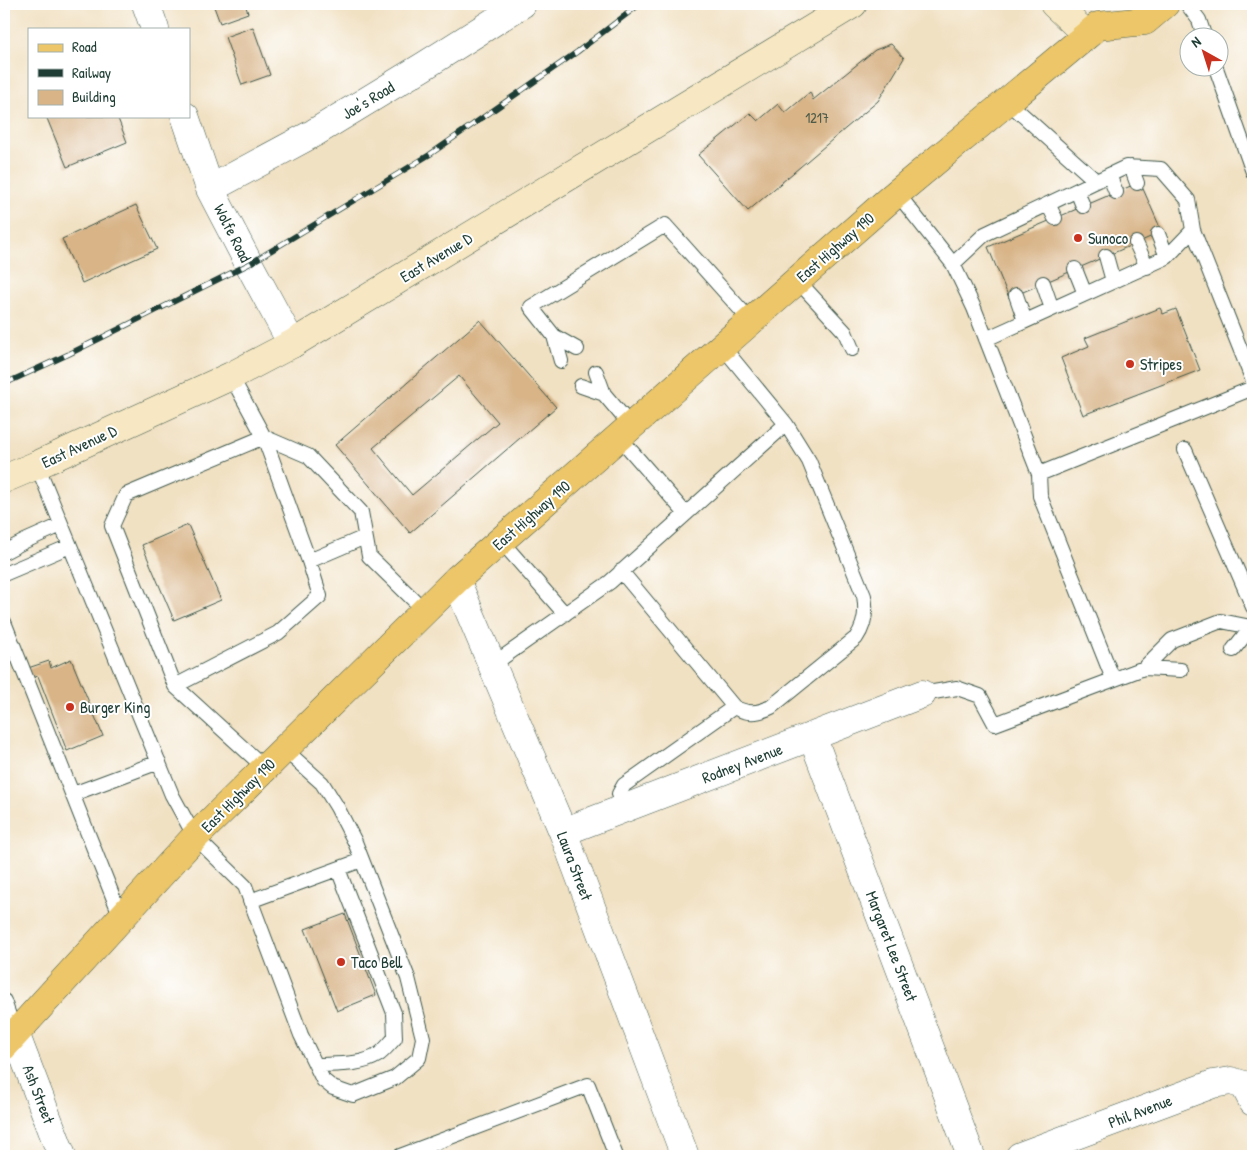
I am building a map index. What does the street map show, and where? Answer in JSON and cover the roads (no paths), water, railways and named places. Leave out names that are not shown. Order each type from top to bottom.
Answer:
[{"type":"main road","name":"East Avenue D","points":[[4,479],[231,376],[292,344],[853,4]]},
{"type":"main road","points":[[1054,4],[1096,22],[1145,21],[1165,4]]},
{"type":"main road","name":"East Highway 190","points":[[10,1039],[195,837],[456,580],[897,193],[1008,102],[1096,22]]},
{"type":"street","points":[[146,4],[154,28]]},
{"type":"street","name":"Joe's Road","points":[[210,188],[314,133],[522,4]]},
{"type":"street","name":"Wolfe Road","points":[[186,118],[210,188],[292,344]]},
{"type":"street","name":"Laura Street","points":[[456,580],[563,832],[685,1156]]},
{"type":"street","name":"Rodney Avenue","points":[[563,832],[922,694]]},
{"type":"street","name":"Margaret Lee Street","points":[[812,736],[971,1156]]},
{"type":"street","name":"Ash Street","points":[[10,1039],[62,1156]]},
{"type":"street","name":"Phil Avenue","points":[[1020,1156],[1214,1084],[1232,1081],[1244,1085],[1253,1102]]},
{"type":"lane","points":[[1187,4],[1199,20],[1202,28]]},
{"type":"lane","points":[[1220,78],[1253,172]]},
{"type":"lane","points":[[1008,102],[1103,178],[1116,192]]},
{"type":"lane","points":[[953,264],[985,234],[992,238],[1016,219],[1126,167],[1161,169],[1188,200],[1193,230],[1253,381]]},
{"type":"lane","points":[[1132,167],[1137,183]]},
{"type":"lane","points":[[1077,191],[1083,206]]},
{"type":"lane","points":[[897,193],[953,264],[974,308],[1039,474],[1040,496],[1113,679]]},
{"type":"lane","points":[[1048,204],[1055,218]]},
{"type":"lane","points":[[1016,219],[1022,233]]},
{"type":"lane","points":[[561,362],[554,336],[531,307],[666,225],[751,321]]},
{"type":"lane","points":[[986,339],[1167,257],[1193,230]]},
{"type":"lane","points":[[1158,234],[1167,257]]},
{"type":"lane","points":[[1136,243],[1147,267]]},
{"type":"lane","points":[[1106,256],[1113,282]]},
{"type":"lane","points":[[1075,269],[1085,294]]},
{"type":"lane","points":[[798,280],[845,332],[852,349]]},
{"type":"lane","points":[[1043,283],[1052,309]]},
{"type":"lane","points":[[1016,295],[1025,321]]},
{"type":"lane","points":[[554,336],[577,348]]},
{"type":"lane","points":[[622,572],[734,707],[742,711],[763,711],[771,707],[856,638],[862,630],[866,607],[864,596],[809,461],[786,424],[722,346]]},
{"type":"lane","points":[[596,372],[604,394],[625,431],[686,514]]},
{"type":"lane","points":[[175,686],[278,633],[320,596],[264,437],[231,376]]},
{"type":"lane","points":[[581,386],[604,394]]},
{"type":"lane","points":[[1039,474],[1253,388]]},
{"type":"lane","points":[[492,665],[610,582],[786,424]]},
{"type":"lane","points":[[37,465],[172,795],[195,837],[245,886],[301,1035],[323,1080],[333,1088],[353,1095],[395,1078],[419,1058],[423,1038],[408,978],[355,842],[322,783],[275,759],[175,686],[112,526],[126,495],[264,437],[308,456],[361,512],[369,556],[425,611]]},
{"type":"lane","points":[[1186,450],[1253,607]]},
{"type":"lane","points":[[4,552],[61,525]]},
{"type":"lane","points":[[308,561],[366,536]]},
{"type":"lane","points":[[501,541],[565,614]]},
{"type":"lane","points":[[4,574],[70,546]]},
{"type":"lane","points":[[1144,668],[1172,640],[1221,620],[1252,627],[1233,650]]},
{"type":"lane","points":[[4,622],[121,917]]},
{"type":"lane","points":[[922,694],[957,688],[980,696],[995,724],[1144,668],[1181,670]]},
{"type":"lane","points":[[624,808],[619,794],[624,785],[734,707]]},
{"type":"lane","points":[[73,794],[159,762]]},
{"type":"lane","points":[[250,901],[362,860]]},
{"type":"lane","points":[[316,1065],[364,1061],[379,1054],[395,1038],[394,1013],[338,869]]},
{"type":"lane","points":[[4,1001],[10,1039]]},
{"type":"lane","points":[[400,1156],[588,1086],[616,1156]]},
{"type":"railway","points":[[4,384],[69,354],[249,264],[429,155],[577,52],[640,4]]},
{"type":"place","name":"Sunoco","points":[[1078,238]]},
{"type":"place","name":"Stripes","points":[[1130,364]]},
{"type":"place","name":"Burger King","points":[[70,707]]},
{"type":"place","name":"Taco Bell","points":[[341,962]]}]
